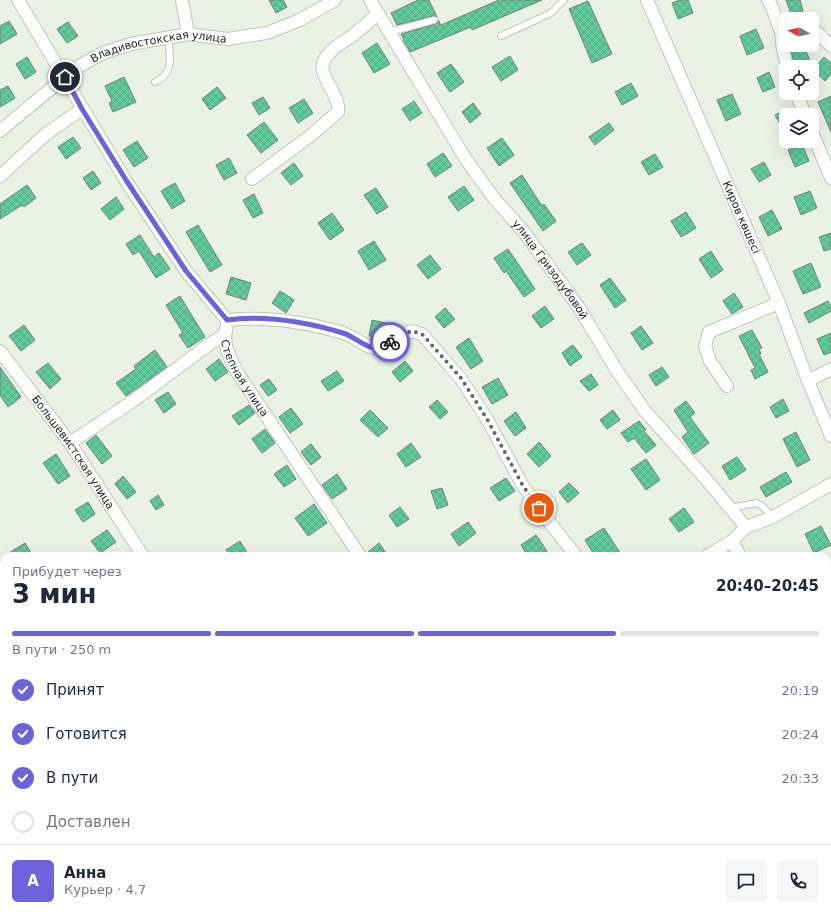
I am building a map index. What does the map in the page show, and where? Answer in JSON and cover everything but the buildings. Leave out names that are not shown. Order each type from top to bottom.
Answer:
[{"type":"street","name":"Степная улица","points":[[18,0],[65,77],[82,109],[126,180],[186,271],[227,320],[225,335],[227,350],[237,372],[357,552]]},
{"type":"street","points":[[182,0],[188,34]]},
{"type":"street","name":"Владивостокская улица","points":[[0,131],[65,77],[81,65],[103,53],[131,44],[188,34],[228,39],[267,33],[300,20],[336,0]]},
{"type":"street","name":"улица Гризодубовой","points":[[370,0],[465,158],[493,197],[524,232],[573,300],[617,371],[645,411],[706,478],[746,527]]},
{"type":"street","name":"Киров көшесі","points":[[647,0],[779,303],[808,381],[831,436]]},
{"type":"street","points":[[768,0],[779,22]]},
{"type":"street","points":[[252,179],[310,136],[338,112],[339,108],[336,99],[323,72],[323,64],[327,56],[378,13]]},
{"type":"street","points":[[819,35],[831,46]]},
{"type":"street","points":[[0,176],[46,134],[82,109]]},
{"type":"street","points":[[819,148],[831,178]]},
{"type":"street","points":[[727,386],[710,361],[705,346],[709,332],[779,303]]},
{"type":"street","points":[[227,320],[243,318],[278,320],[321,326],[347,334],[370,347],[383,348],[393,340],[411,331],[422,334],[461,378],[487,419],[523,486],[573,552]]},
{"type":"street","points":[[70,442],[133,401],[211,343],[225,335]]},
{"type":"street","name":"Большевистская улица","points":[[0,351],[70,442],[140,552]]},
{"type":"street","points":[[808,381],[831,370]]},
{"type":"street","points":[[714,552],[732,541],[746,527],[773,517],[831,484]]},
{"type":"street","points":[[732,541],[738,552]]},
{"type":"lane","points":[[501,36],[551,13],[564,0]]},
{"type":"lane","points":[[390,32],[434,20]]},
{"type":"lane","points":[[155,82],[164,78],[170,69],[168,38]]},
{"type":"lane","points":[[730,508],[757,503],[773,517]]},
{"type":"way so far","points":[[390,342],[411,331],[422,334],[461,378],[487,419],[523,486],[539,508]]},
{"type":"route","points":[[65,77],[82,109],[126,180],[186,271],[227,320],[243,318],[278,320],[321,326],[347,334],[370,347],[383,348],[390,342]]}]
